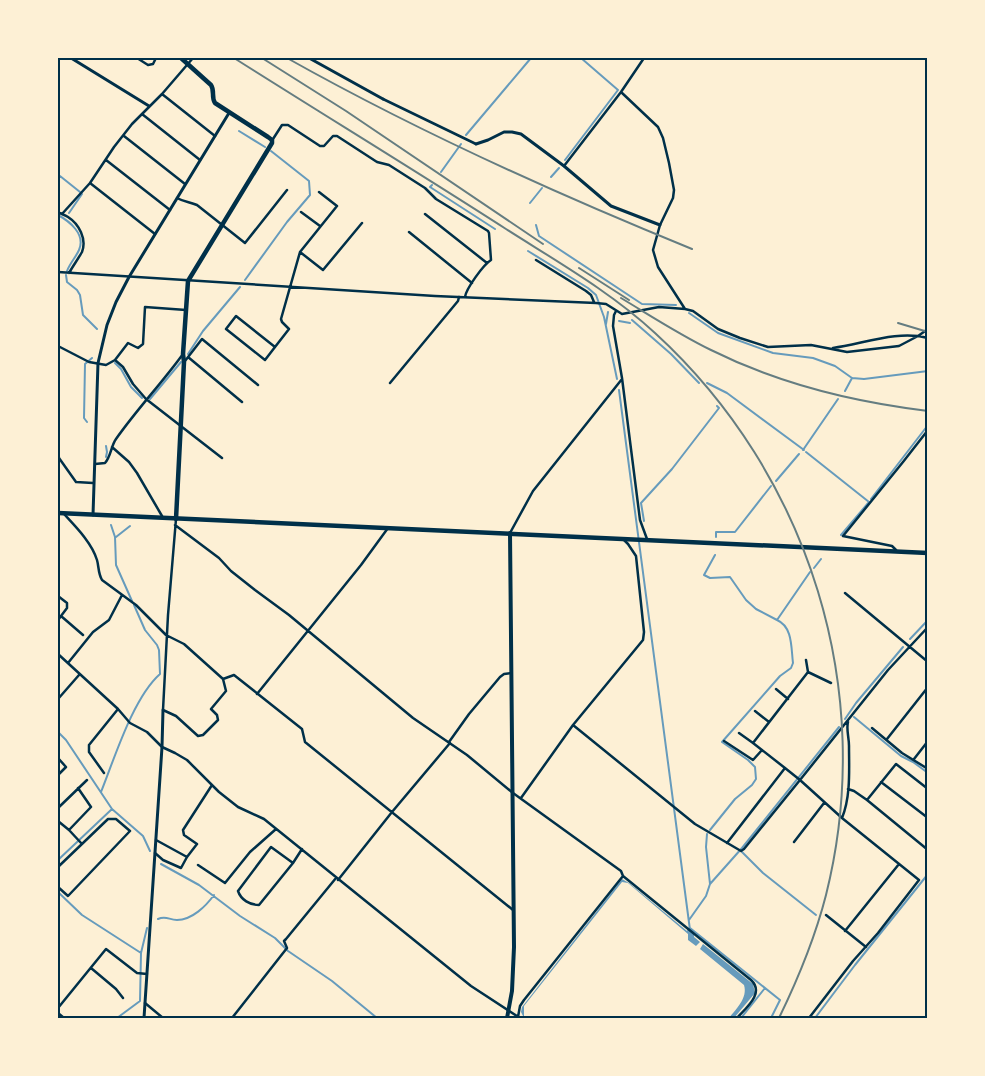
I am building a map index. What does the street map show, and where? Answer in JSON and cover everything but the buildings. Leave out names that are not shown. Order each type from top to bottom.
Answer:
[{"type":"main road","points":[[176,519],[188,280],[271,146],[272,140],[215,103],[212,98],[213,88],[211,85],[182,58]]},
{"type":"main road","points":[[58,513],[66,516],[93,515],[928,553]]},
{"type":"main road","points":[[507,1018],[514,966],[510,534]]},
{"type":"street","points":[[71,58],[149,106]]},
{"type":"street","points":[[136,58],[148,65],[153,64],[156,58]]},
{"type":"street","points":[[62,214],[90,183],[114,147],[193,58]]},
{"type":"street","points":[[309,58],[383,99],[476,144],[500,133],[518,133],[527,137],[611,206],[660,225]]},
{"type":"street","points":[[564,166],[621,92],[644,58]]},
{"type":"street","points":[[621,92],[658,127],[662,138],[674,190],[652,250],[666,281],[685,309]]},
{"type":"street","points":[[162,94],[215,136]]},
{"type":"street","points":[[93,515],[98,363],[107,325],[129,277],[229,113]]},
{"type":"street","points":[[142,114],[200,161]]},
{"type":"street","points":[[272,140],[282,125],[288,125],[320,146],[324,146],[333,136],[337,136],[376,162],[389,164],[419,184],[436,199],[488,231],[490,233],[490,260],[472,283],[465,297]]},
{"type":"street","points":[[124,136],[186,185]]},
{"type":"street","points":[[106,160],[170,210]]},
{"type":"street","points":[[90,183],[155,234]]},
{"type":"street","points":[[177,198],[186,203],[197,205],[245,242],[287,190]]},
{"type":"street","points":[[275,347],[236,316],[226,329],[265,360],[289,329],[281,319],[299,254],[337,206],[319,192]]},
{"type":"street","points":[[58,212],[66,215],[77,225],[84,244],[70,273]]},
{"type":"street","points":[[301,212],[320,227]]},
{"type":"street","points":[[426,214],[487,262]]},
{"type":"street","points":[[299,254],[324,270],[362,223]]},
{"type":"street","points":[[409,232],[472,283]]},
{"type":"street","points":[[536,260],[586,291],[591,295],[595,303]]},
{"type":"street","points":[[58,272],[459,297],[595,303],[606,304],[622,314],[659,307],[685,309],[693,311],[718,329],[768,348],[812,344],[847,352],[899,346],[928,329]]},
{"type":"street","points":[[390,383],[458,301],[459,297]]},
{"type":"street","points":[[58,346],[87,361],[106,365],[114,360],[128,343],[138,348],[143,344],[145,307],[186,310]]},
{"type":"street","points":[[616,312],[614,314],[613,326],[622,378],[640,520],[646,540]]},
{"type":"street","points":[[831,349],[899,336],[928,338]]},
{"type":"street","points":[[95,464],[105,463],[114,441],[146,398],[202,339],[258,385]]},
{"type":"street","points":[[185,356],[242,402]]},
{"type":"street","points":[[114,360],[122,367],[133,384],[146,398],[222,458]]},
{"type":"street","points":[[510,534],[533,491],[622,378]]},
{"type":"street","points":[[896,552],[896,549],[892,546],[843,536],[928,430]]},
{"type":"street","points":[[112,447],[129,462],[137,473],[163,519]]},
{"type":"street","points":[[58,452],[59,458],[76,482],[94,484]]},
{"type":"street","points":[[66,516],[90,546],[97,560],[102,580],[136,605],[166,635],[184,644],[223,679],[226,690],[211,709],[218,720],[203,735],[198,736],[176,716],[163,710]]},
{"type":"street","points":[[144,1018],[145,974],[162,747],[166,635],[176,519]]},
{"type":"street","points":[[176,525],[219,558],[231,571],[290,615],[412,718],[487,770],[513,793],[621,871],[623,876],[746,975],[756,986],[755,997],[737,1018]]},
{"type":"street","points":[[257,694],[388,528]]},
{"type":"street","points":[[521,798],[573,725],[643,640],[644,632],[636,556],[622,539]]},
{"type":"street","points":[[846,593],[928,662]]},
{"type":"street","points":[[68,663],[93,632],[109,620],[122,595]]},
{"type":"street","points":[[58,596],[66,603],[67,608],[58,620]]},
{"type":"street","points":[[61,616],[83,635]]},
{"type":"street","points":[[573,725],[696,824],[740,850],[909,647],[928,627]]},
{"type":"street","points":[[58,654],[118,708],[129,722],[147,732],[162,747],[175,752],[187,760],[238,807],[264,819],[471,986],[519,1018],[520,1006],[524,1000],[623,876]]},
{"type":"street","points":[[753,743],[808,672],[806,660]]},
{"type":"street","points":[[808,672],[831,683]]},
{"type":"street","points":[[232,1018],[287,948],[284,941],[450,743],[469,714],[500,677],[511,673]]},
{"type":"street","points":[[58,699],[80,675]]},
{"type":"street","points":[[223,679],[234,675],[302,729],[305,742],[514,911]]},
{"type":"street","points":[[886,740],[928,687]]},
{"type":"street","points":[[776,689],[788,699]]},
{"type":"street","points":[[104,773],[89,752],[89,746],[118,708]]},
{"type":"street","points":[[755,711],[769,722]]},
{"type":"street","points":[[842,818],[848,790],[847,727],[849,720]]},
{"type":"street","points":[[872,728],[902,753],[928,769]]},
{"type":"street","points":[[739,733],[799,779],[824,803],[919,880],[809,1018]]},
{"type":"street","points":[[724,741],[752,760],[762,750]]},
{"type":"street","points":[[914,759],[928,741]]},
{"type":"street","points":[[58,758],[66,767],[58,774]]},
{"type":"street","points":[[866,800],[896,764],[928,789]]},
{"type":"street","points":[[727,843],[785,768]]},
{"type":"street","points":[[58,808],[87,780]]},
{"type":"street","points":[[881,782],[928,818]]},
{"type":"street","points":[[155,853],[163,860],[181,868],[187,856],[197,844],[184,835],[183,830],[212,785]]},
{"type":"street","points":[[69,830],[91,808],[78,788]]},
{"type":"street","points":[[848,790],[854,791],[928,850]]},
{"type":"street","points":[[794,842],[824,803]]},
{"type":"street","points":[[58,867],[108,819],[116,819],[130,830],[68,896],[58,887]]},
{"type":"street","points":[[58,821],[81,843]]},
{"type":"street","points":[[198,864],[225,883],[250,852],[276,829]]},
{"type":"street","points":[[156,840],[187,856]]},
{"type":"street","points":[[293,863],[271,847],[238,891],[239,896],[252,905],[259,905],[293,863],[302,849]]},
{"type":"street","points":[[845,931],[899,864]]},
{"type":"street","points":[[826,915],[866,947]]},
{"type":"street","points":[[58,1008],[106,950],[139,973],[145,974]]},
{"type":"street","points":[[91,968],[116,989],[123,998]]},
{"type":"street","points":[[145,1003],[163,1018]]},
{"type":"street","points":[[58,1013],[64,1018]]},
{"type":"water","points":[[622,879],[629,883],[687,931],[688,928],[694,932],[694,937],[700,942],[696,946],[688,940],[688,934],[628,883],[622,882],[524,1006],[524,1016],[527,1018],[524,1018],[521,1012],[522,1007]]},
{"type":"water","points":[[703,944],[753,984],[755,993],[734,1018],[729,1018],[743,999],[744,985],[700,949]]},
{"type":"waterway","points":[[466,135],[531,58]]},
{"type":"waterway","points":[[565,160],[618,90],[581,58]]},
{"type":"waterway","points":[[239,131],[265,147]]},
{"type":"waterway","points":[[441,172],[461,144]]},
{"type":"waterway","points":[[245,280],[287,222],[310,195],[309,181],[271,151]]},
{"type":"waterway","points":[[551,177],[559,168]]},
{"type":"waterway","points":[[58,179],[60,176],[80,192]]},
{"type":"waterway","points":[[432,185],[430,187],[495,229]]},
{"type":"waterway","points":[[530,203],[542,188]]},
{"type":"waterway","points":[[69,213],[82,194]]},
{"type":"waterway","points":[[58,215],[75,229],[81,244],[67,271]]},
{"type":"waterway","points":[[536,225],[539,236],[642,304],[676,305]]},
{"type":"waterway","points":[[528,251],[588,288],[596,295],[604,317],[617,379]]},
{"type":"waterway","points":[[66,275],[67,282],[80,295],[83,315],[97,329]]},
{"type":"waterway","points":[[188,354],[203,331],[240,287]]},
{"type":"waterway","points":[[606,324],[608,312]]},
{"type":"waterway","points":[[689,313],[718,333],[773,353],[813,358],[835,366],[852,378],[864,379],[928,371]]},
{"type":"waterway","points":[[632,320],[671,354],[699,383]]},
{"type":"waterway","points":[[619,321],[630,323]]},
{"type":"waterway","points":[[87,422],[84,418],[85,364],[92,358]]},
{"type":"waterway","points":[[150,399],[181,362]]},
{"type":"waterway","points":[[115,363],[121,369],[131,387],[142,398]]},
{"type":"waterway","points":[[845,391],[852,378]]},
{"type":"waterway","points":[[707,383],[727,393],[804,450]]},
{"type":"waterway","points":[[619,390],[690,930]]},
{"type":"waterway","points":[[803,450],[838,399]]},
{"type":"waterway","points":[[644,521],[641,503],[672,469],[719,408],[717,406]]},
{"type":"waterway","points":[[871,499],[928,425]]},
{"type":"waterway","points":[[106,446],[106,457]]},
{"type":"waterway","points":[[806,452],[869,502],[841,535]]},
{"type":"waterway","points":[[776,481],[799,454]]},
{"type":"waterway","points":[[716,537],[716,532],[735,532],[771,486]]},
{"type":"waterway","points":[[111,525],[115,537],[116,565],[132,601]]},
{"type":"waterway","points":[[116,537],[130,526]]},
{"type":"waterway","points":[[715,555],[704,575],[710,578],[730,577],[746,600],[756,609],[777,620]]},
{"type":"waterway","points":[[814,568],[821,559]]},
{"type":"waterway","points":[[710,830],[735,799],[752,785],[756,779],[755,767],[722,742],[780,676],[791,668],[793,663],[789,633],[782,623],[777,620],[810,572]]},
{"type":"waterway","points":[[101,792],[133,713],[141,698],[160,674],[159,650],[145,630],[134,605]]},
{"type":"waterway","points":[[910,639],[928,620]]},
{"type":"waterway","points":[[845,719],[903,647]]},
{"type":"waterway","points":[[854,717],[901,756],[928,773]]},
{"type":"waterway","points":[[689,920],[706,896],[710,884],[742,848],[839,727]]},
{"type":"waterway","points":[[58,732],[66,740],[112,809],[143,836],[150,851]]},
{"type":"waterway","points":[[58,860],[112,809]]},
{"type":"waterway","points":[[707,834],[706,847],[710,884]]},
{"type":"waterway","points":[[742,852],[763,873],[816,915]]},
{"type":"waterway","points":[[161,864],[199,885],[240,916],[275,938],[288,951],[332,981],[377,1018]]},
{"type":"waterway","points":[[815,1018],[928,874]]},
{"type":"waterway","points":[[58,892],[82,915],[141,953]]},
{"type":"waterway","points":[[158,919],[177,920],[188,918],[203,908],[214,895]]},
{"type":"waterway","points":[[117,1018],[140,1001],[141,953],[147,928]]},
{"type":"waterway","points":[[690,928],[780,1000],[771,1018]]},
{"type":"waterway","points":[[741,1018],[765,988]]},
{"type":"railway","points":[[234,58],[564,265],[620,304],[655,333],[709,390],[754,452],[791,519],[818,591],[835,665],[843,741],[840,818],[826,895],[806,958],[779,1018]]},
{"type":"railway","points":[[262,58],[346,111],[543,244]]},
{"type":"railway","points":[[287,58],[386,111],[486,160],[692,249]]},
{"type":"railway","points":[[579,268],[629,300]]},
{"type":"railway","points":[[621,298],[699,344],[763,373],[844,397],[928,411]]},
{"type":"railway","points":[[898,323],[928,332]]}]
